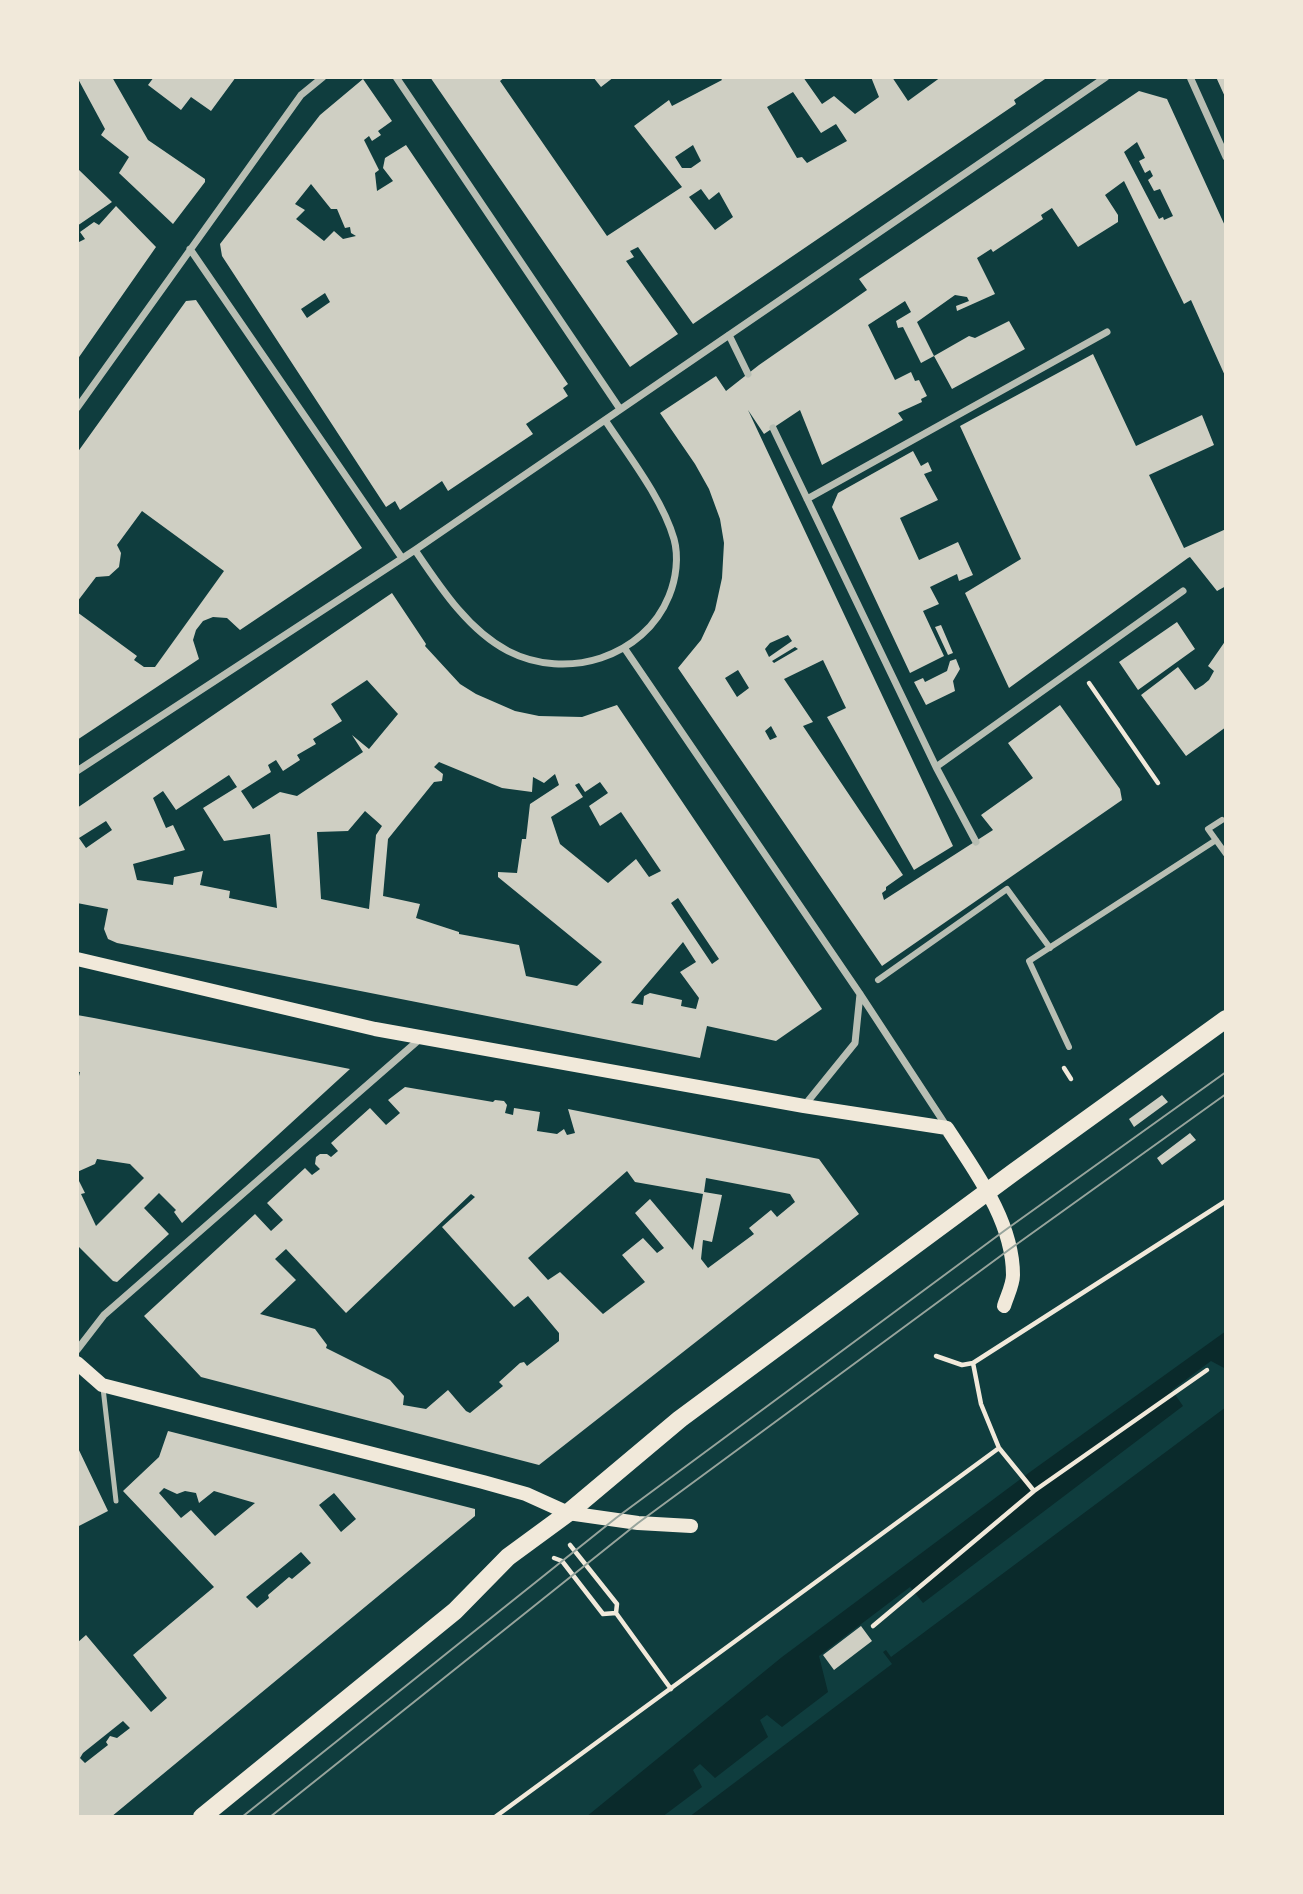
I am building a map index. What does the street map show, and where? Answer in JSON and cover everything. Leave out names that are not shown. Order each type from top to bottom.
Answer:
[{"type":"main road","points":[[77,960],[374,1029],[804,1106],[947,1128],[988,1191],[1010,1249],[1013,1276],[1004,1306]]},
{"type":"main road","points":[[202,1817],[455,1611],[508,1557],[568,1513],[680,1419],[1226,1019]]},
{"type":"main road","points":[[77,1363],[103,1385],[526,1494],[568,1513],[638,1523],[691,1526]]},
{"type":"street","points":[[77,408],[301,95],[323,77]]},
{"type":"street","points":[[396,77],[620,409]]},
{"type":"street","points":[[77,771],[415,550],[1107,77]]},
{"type":"street","points":[[1190,77],[1226,157]]},
{"type":"street","points":[[190,249],[402,558]]},
{"type":"street","points":[[807,499],[1107,332]]},
{"type":"street","points":[[729,335],[748,374]]},
{"type":"street","points":[[415,550],[433,577],[471,623],[508,651],[542,662],[564,665],[590,662],[625,649],[652,626],[667,602],[675,582],[676,559],[674,539],[659,505],[604,420]]},
{"type":"street","points":[[774,428],[936,767],[976,842]]},
{"type":"street","points":[[936,767],[1183,591]]},
{"type":"street","points":[[625,649],[860,994],[947,1128]]},
{"type":"street","points":[[1222,820],[1208,829],[1226,854]]},
{"type":"street","points":[[1069,1046],[1029,961],[1216,840]]},
{"type":"street","points":[[878,980],[1007,889],[1050,947]]},
{"type":"street","points":[[804,1106],[855,1043],[860,994]]},
{"type":"street","points":[[77,1350],[104,1315],[422,1037]]},
{"type":"lane","points":[[103,1385],[116,1501]]},
{"type":"path","points":[[1089,683],[1158,783]]},
{"type":"path","points":[[936,1356],[962,1365],[973,1363],[1226,1201]]},
{"type":"path","points":[[973,1363],[981,1404],[999,1448],[1034,1491]]},
{"type":"path","points":[[873,1626],[1034,1491],[1207,1370]]},
{"type":"path","points":[[495,1817],[999,1448]]},
{"type":"path","points":[[553,1558],[562,1561],[603,1614],[616,1613],[671,1689]]},
{"type":"water","points":[[1226,1331],[1226,1817],[586,1817],[782,1657],[1030,1472]]},
{"type":"pier","points":[[1211,1361],[1226,1369],[1226,1407],[891,1657],[886,1650],[883,1652],[892,1664],[689,1817],[662,1817],[702,1787],[693,1770],[700,1764],[715,1778],[768,1737],[760,1720],[767,1715],[782,1727],[828,1692],[819,1656],[910,1587],[923,1603],[1183,1406],[1172,1390]]},
{"type":"building","points":[[77,77],[112,77],[148,140],[205,179],[173,224],[119,173],[129,157],[101,135],[105,129]]},
{"type":"building","points":[[154,77],[236,77],[211,111],[191,97],[181,110],[148,85]]},
{"type":"building","points":[[430,77],[505,77],[500,81],[607,236],[682,187],[634,126],[669,100],[672,106],[722,80],[720,77],[803,77],[822,104],[834,96],[855,114],[879,97],[871,77],[892,77],[908,101],[941,77],[1048,77],[1014,100],[1016,104],[693,324],[638,247],[630,251],[634,257],[626,261],[678,334],[630,367]],"holes":[[[793,92],[821,133],[836,124],[847,141],[807,163],[802,157],[797,158],[767,107]],[[693,145],[701,161],[691,168],[682,168],[675,157]],[[701,189],[709,200],[719,192],[733,217],[715,230],[689,197]]]},
{"type":"building","points":[[593,77],[614,77],[601,87]]},
{"type":"building","points":[[1216,77],[1226,77],[1226,99]]},
{"type":"building","points":[[363,79],[392,121],[378,131],[381,135],[372,141],[369,136],[364,140],[379,170],[375,173],[377,191],[393,181],[383,168],[385,158],[406,145],[568,384],[563,388],[568,396],[526,424],[533,434],[448,491],[442,481],[400,510],[395,501],[386,507],[222,256],[220,244],[320,115]],"holes":[[[311,184],[331,209],[337,209],[345,228],[350,227],[351,233],[356,236],[343,239],[334,231],[324,241],[296,219],[305,210],[295,204]],[[325,293],[330,302],[307,318],[301,309]]]},
{"type":"building","points":[[1139,91],[1167,99],[1226,228],[1226,378],[1191,300],[1184,304],[1124,181],[1105,195],[1118,215],[1118,222],[1078,247],[1052,208],[1041,215],[1043,219],[993,252],[991,249],[977,258],[995,294],[957,311],[956,306],[969,301],[967,297],[955,295],[917,322],[934,356],[921,363],[903,327],[898,328],[896,321],[911,312],[905,301],[868,325],[895,380],[911,372],[915,381],[919,380],[927,396],[921,399],[922,402],[898,413],[903,420],[822,465],[800,410],[764,434],[748,410],[953,846],[914,870],[827,717],[846,708],[823,660],[784,679],[813,722],[803,726],[903,875],[886,887],[882,893],[884,900],[993,830],[981,815],[1033,778],[1008,743],[1060,705],[1120,789],[1122,800],[882,966],[678,668],[701,640],[715,610],[722,578],[724,543],[720,519],[709,489],[660,413],[716,376],[726,391],[867,290],[859,279]],"holes":[[[1137,142],[1145,158],[1139,161],[1145,173],[1150,170],[1153,176],[1148,180],[1154,191],[1160,189],[1173,216],[1159,219],[1124,152]],[[788,635],[792,641],[769,657],[765,649],[770,643]],[[795,647],[798,649],[774,663],[772,661]],[[738,670],[749,688],[737,697],[725,678]],[[771,726],[777,737],[770,740],[765,731]]]},
{"type":"building","points":[[77,168],[112,202],[77,226]]},
{"type":"building","points":[[116,206],[156,247],[77,360],[77,243],[85,239],[80,232],[94,222],[99,225]]},
{"type":"building","points":[[196,300],[362,548],[240,630],[227,618],[213,617],[203,621],[193,640],[199,659],[77,740],[77,612],[137,656],[134,660],[144,667],[155,667],[224,571],[142,511],[117,545],[121,553],[119,567],[109,576],[96,577],[77,602],[77,453],[186,301]]},
{"type":"building","points":[[1009,321],[1025,349],[952,389],[934,356],[969,336],[975,338]]},
{"type":"building","points":[[1093,354],[1136,446],[1202,415],[1214,445],[1149,475],[1184,548],[1226,529],[1226,586],[1217,591],[1190,557],[1009,688],[965,593],[1021,559],[960,426]]},
{"type":"building","points":[[913,451],[921,466],[928,462],[932,471],[924,474],[938,500],[900,518],[919,560],[958,542],[973,575],[959,581],[957,574],[930,587],[939,604],[923,611],[944,656],[910,673],[832,507],[838,493]]},
{"type":"building","points":[[392,593],[425,646],[460,684],[476,694],[515,711],[539,716],[582,717],[617,705],[822,1009],[776,1041],[707,1026],[700,1058],[117,943],[108,939],[104,929],[108,909],[77,903],[77,808]],"holes":[[[367,680],[398,714],[369,749],[352,735],[363,752],[297,796],[280,792],[253,809],[241,791],[271,772],[268,765],[276,760],[283,771],[300,760],[297,755],[316,744],[313,739],[342,721],[331,704]],[[439,762],[502,788],[532,792],[533,777],[544,783],[555,774],[559,785],[530,804],[526,839],[522,839],[517,873],[498,872],[498,877],[602,962],[577,986],[526,976],[519,945],[459,934],[416,918],[420,904],[383,896],[388,839],[434,782],[442,781],[443,774],[434,767]],[[229,775],[237,787],[203,808],[224,841],[270,834],[277,908],[229,898],[230,891],[200,885],[203,871],[174,877],[173,885],[137,880],[133,864],[185,850],[173,825],[166,828],[153,798],[163,791],[176,810]],[[600,782],[608,793],[589,806],[600,826],[621,812],[661,871],[649,877],[636,859],[608,883],[560,844],[551,817],[583,797],[575,785],[579,783],[585,792]],[[365,811],[382,826],[376,835],[369,909],[321,899],[317,832],[348,831]],[[106,821],[112,830],[86,848],[79,838]],[[678,898],[719,959],[712,964],[671,903]],[[683,942],[696,962],[680,972],[699,998],[696,1009],[681,1006],[682,1000],[650,993],[644,996],[643,1005],[631,1003]]]},
{"type":"building","points":[[1177,622],[1195,649],[1138,690],[1119,662]]},
{"type":"building","points":[[941,625],[953,653],[948,655],[935,627]]},
{"type":"building","points":[[1226,640],[1226,727],[1186,756],[1141,695],[1178,667],[1195,690],[1203,685],[1214,671],[1208,666]]},
{"type":"building","points":[[956,659],[960,669],[953,681],[955,691],[926,705],[914,682],[923,678],[925,682],[947,671],[950,661]]},
{"type":"building","points":[[77,1015],[350,1069],[182,1223],[174,1212],[176,1210],[159,1193],[144,1208],[169,1234],[117,1282],[77,1245],[77,1177],[85,1193],[81,1194],[96,1226],[144,1178],[130,1164],[97,1159],[95,1164],[77,1172],[77,1084],[80,1072],[77,1072]]},
{"type":"building","points":[[405,1087],[493,1102],[504,1101],[507,1105],[505,1113],[513,1115],[514,1108],[540,1112],[537,1131],[557,1134],[564,1129],[567,1135],[575,1133],[568,1109],[819,1159],[859,1214],[539,1465],[201,1377],[144,1316],[255,1214],[271,1231],[283,1220],[267,1203],[305,1168],[312,1175],[320,1169],[315,1164],[316,1157],[327,1154],[331,1157],[338,1151],[331,1143],[370,1108],[386,1125],[400,1113],[388,1100]],"holes":[[[627,1171],[635,1182],[703,1194],[693,1250],[650,1199],[635,1213],[664,1248],[657,1253],[643,1238],[622,1255],[645,1282],[603,1314],[560,1272],[548,1280],[528,1258]],[[706,1178],[790,1194],[795,1202],[777,1217],[771,1210],[749,1228],[754,1234],[708,1268],[701,1259],[703,1240],[712,1242],[722,1195],[704,1192]],[[471,1194],[475,1197],[442,1227],[514,1307],[528,1296],[559,1333],[559,1341],[527,1366],[524,1362],[520,1363],[499,1382],[503,1386],[470,1413],[448,1390],[426,1409],[403,1405],[404,1396],[390,1380],[326,1348],[327,1345],[315,1329],[260,1314],[296,1280],[275,1259],[286,1249],[346,1313]]]},
{"type":"building","points":[[1162,1095],[1168,1102],[1134,1127],[1129,1119]]},
{"type":"building","points":[[1190,1133],[1196,1140],[1162,1165],[1157,1158]]},
{"type":"building","points":[[168,1431],[475,1509],[475,1516],[111,1817],[77,1817],[77,1643],[86,1635],[151,1712],[167,1698],[133,1655],[214,1587],[123,1491],[159,1457]],"holes":[[[164,1488],[177,1494],[185,1491],[196,1493],[199,1503],[214,1491],[255,1503],[215,1536],[191,1510],[181,1518],[159,1493]],[[334,1493],[356,1519],[341,1532],[319,1505]],[[301,1552],[311,1563],[292,1579],[289,1577],[257,1608],[246,1597]],[[123,1721],[130,1728],[117,1738],[110,1736],[106,1742],[108,1745],[85,1763],[80,1758]]]},
{"type":"building","points":[[77,1446],[108,1511],[77,1527]]},
{"type":"building","points":[[861,1626],[872,1641],[834,1670],[823,1655]]},
{"type":"tram line","points":[[242,1817],[616,1518],[1004,1231],[1226,1072]]},
{"type":"tram line","points":[[270,1817],[638,1523],[1226,1094]]}]
